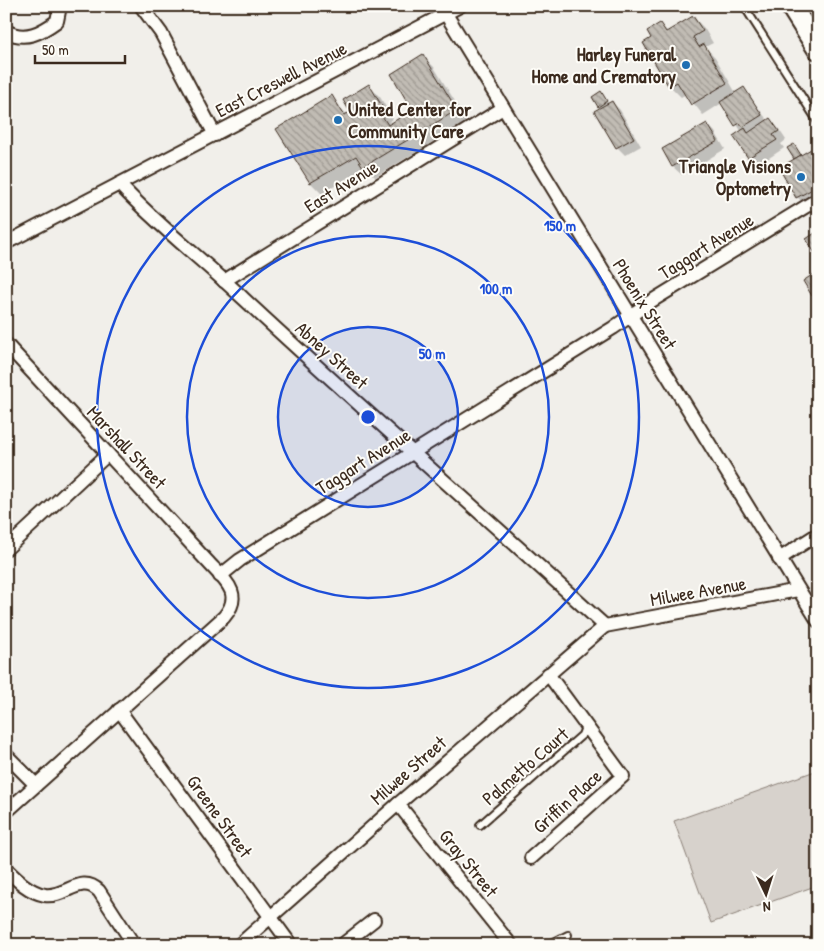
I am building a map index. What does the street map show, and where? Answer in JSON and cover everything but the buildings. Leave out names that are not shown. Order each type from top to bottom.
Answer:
[{"type":"main road","points":[[791,6],[818,49]]},
{"type":"street","points":[[6,31],[12,34],[28,36],[42,31],[57,21],[60,6]]},
{"type":"street","points":[[141,6],[161,33],[214,135]]},
{"type":"street","name":"East Creswell Avenue","points":[[6,243],[214,135],[443,10],[460,6]]},
{"type":"street","name":"Phoenix Street","points":[[443,10],[818,622]]},
{"type":"street","name":"East Avenue","points":[[224,281],[503,108]]},
{"type":"street","name":"Abney Street","points":[[119,184],[604,626]]},
{"type":"street","name":"Taggart Avenue","points":[[220,576],[413,452],[818,200]]},
{"type":"street","name":"Marshall Street","points":[[6,344],[220,576]]},
{"type":"street","points":[[6,549],[108,454]]},
{"type":"street","points":[[779,558],[818,534]]},
{"type":"street","points":[[6,812],[230,610],[234,600],[232,591],[220,576]]},
{"type":"street","name":"Milwee Avenue","points":[[604,626],[798,590]]},
{"type":"street","name":"Milwee Street","points":[[239,945],[398,804],[604,626]]},
{"type":"street","name":"Griffin Place","points":[[532,858],[622,776],[585,727],[582,718],[548,674]]},
{"type":"street","name":"Greene Street","points":[[119,710],[291,945]]},
{"type":"street","points":[[6,755],[36,785]]},
{"type":"street","name":"Gray Street","points":[[398,804],[511,945]]},
{"type":"street","points":[[6,869],[28,888],[45,894],[61,893],[78,884],[90,884],[99,891],[134,945]]},
{"type":"street","points":[[342,945],[374,920]]},
{"type":"lane","points":[[744,6],[818,122]]},
{"type":"lane","name":"Palmetto Court","points":[[480,825],[582,735],[585,727]]},
{"type":"lane","points":[[548,945],[568,935]]},
{"type":"shaded area","points":[[818,770],[818,885],[711,923],[674,821]]},
{"type":"place","name":"Harley Funeral Home and Crematory","points":[[686,65]]},
{"type":"place","name":"United Center for Community Care","points":[[338,120]]},
{"type":"place","name":"Triangle Visions Optometry","points":[[801,177]]}]
